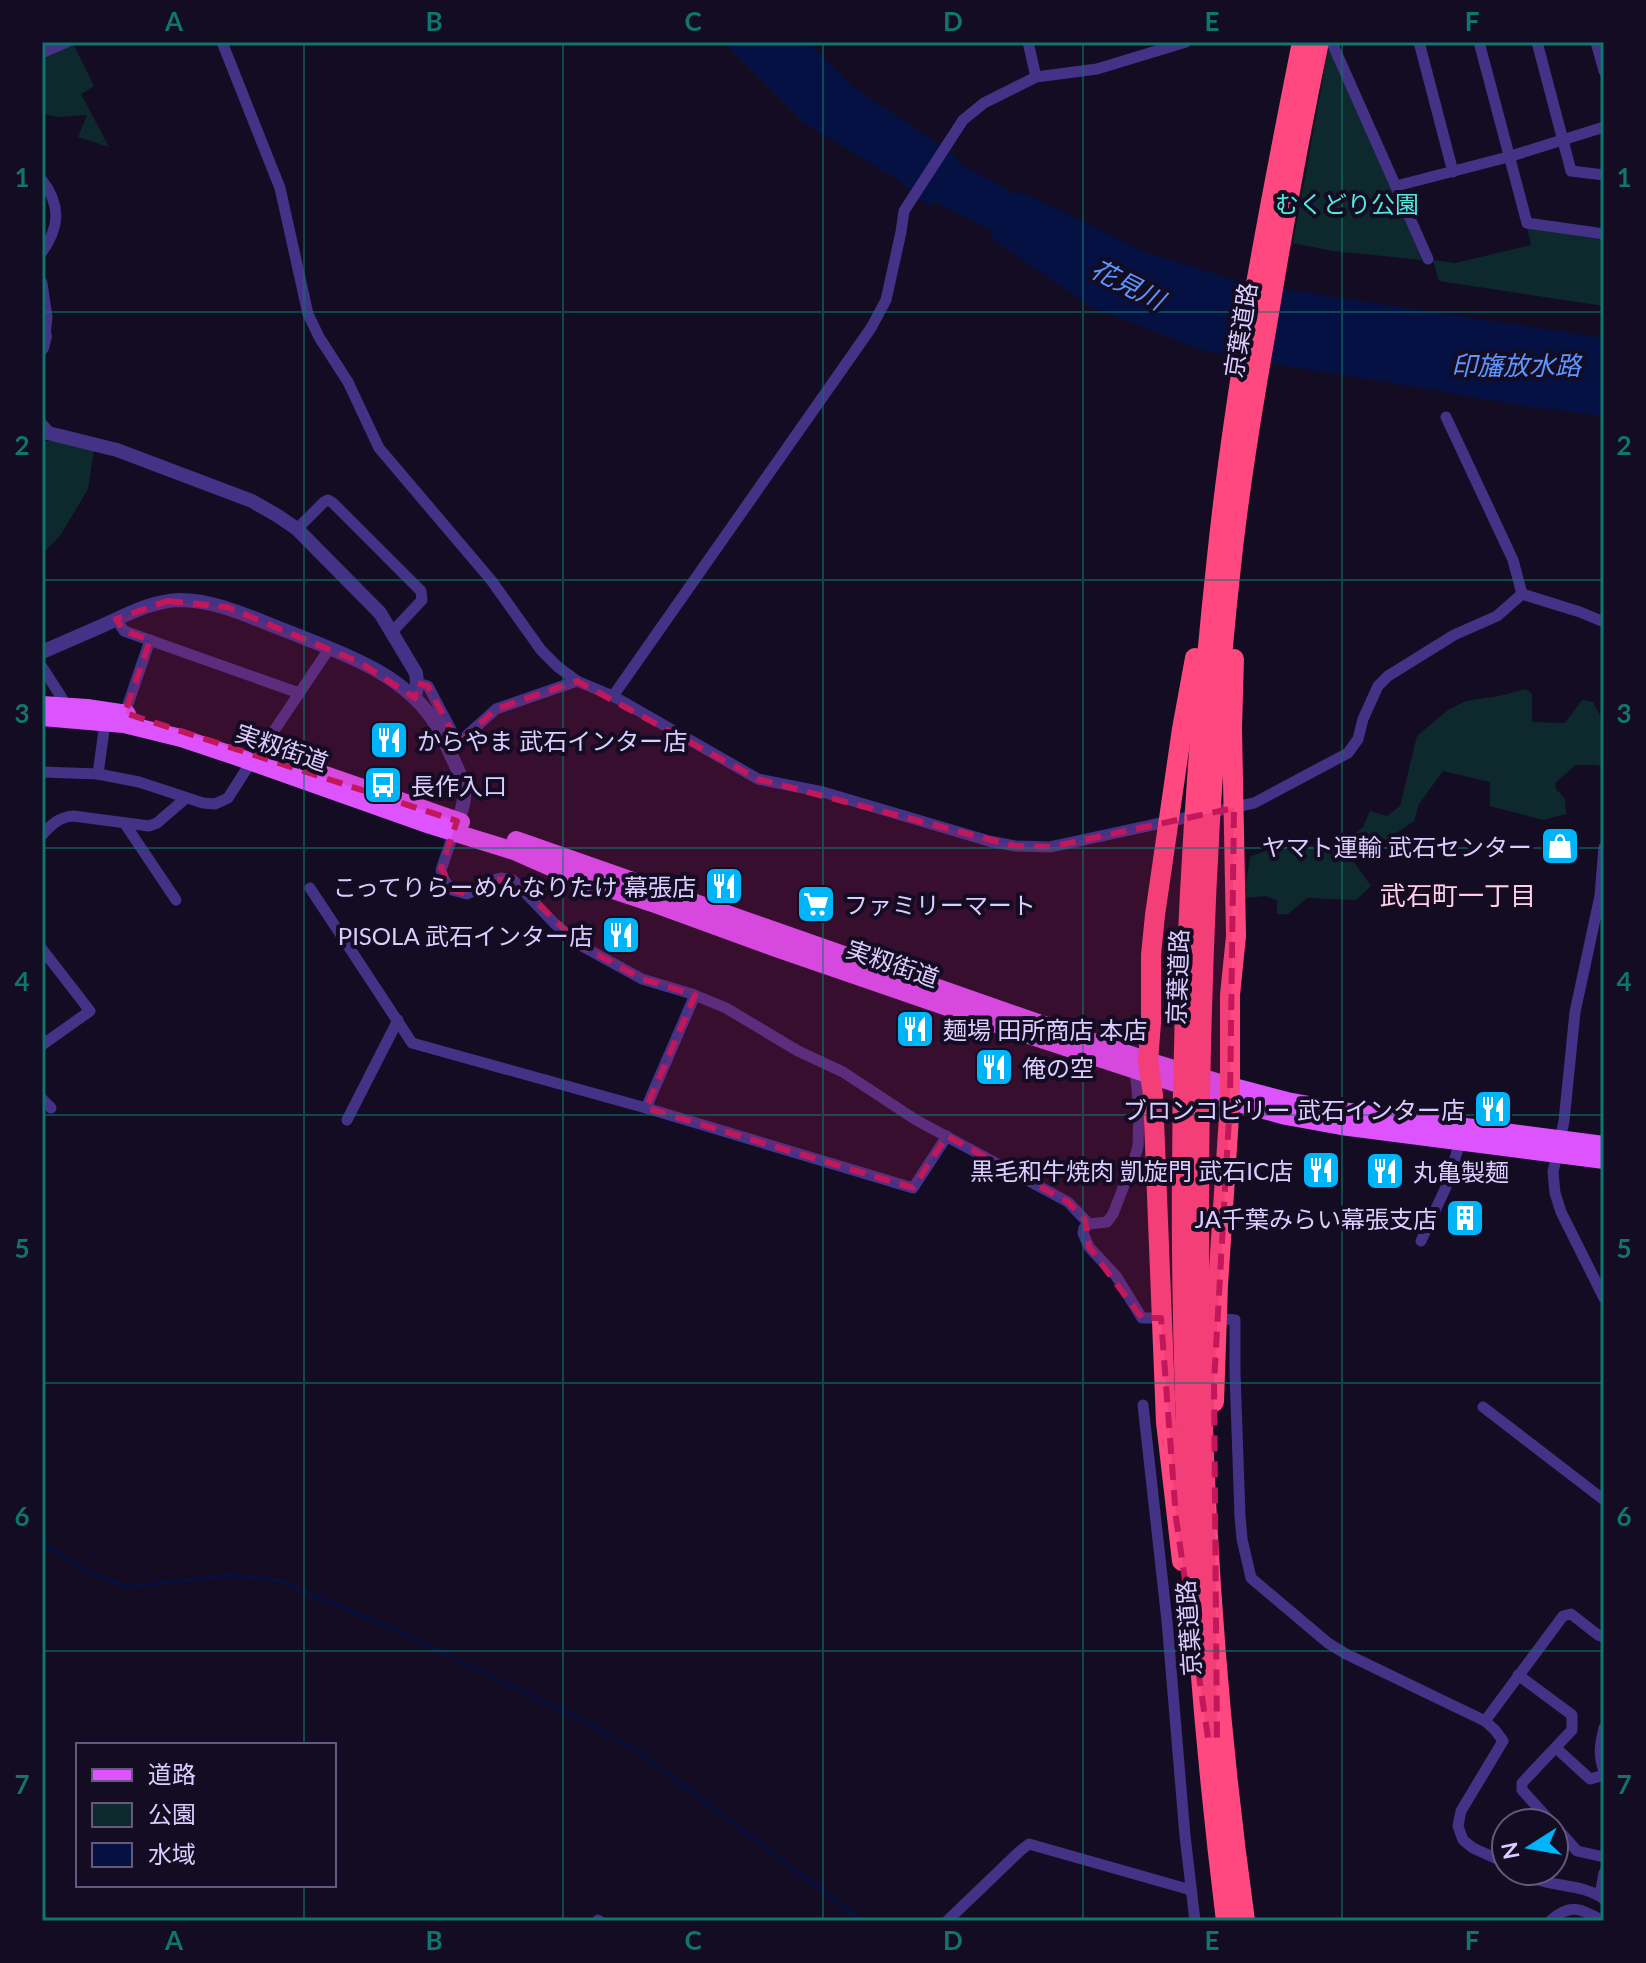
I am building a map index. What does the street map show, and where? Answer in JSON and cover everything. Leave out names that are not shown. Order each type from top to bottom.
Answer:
[{"type":"highway","name":"京葉道路","points":[[1226,1921],[1202,1698],[1185,1372],[1181,1221],[1187,978],[1198,907],[1242,431],[1271,200],[1302,42]]},
{"type":"highway","name":"京葉道路","points":[[1242,431],[1319,42]]},
{"type":"highway","points":[[1217,1674],[1214,1383],[1222,1091],[1236,936],[1233,678],[1242,431]]},
{"type":"highway","points":[[1202,1698],[1176,1518],[1166,1422],[1151,955],[1182,729],[1214,534],[1242,431]]},
{"type":"highway","name":"京葉道路","points":[[1198,907],[1202,974],[1198,1268],[1206,1516],[1217,1674],[1245,1921]]},
{"type":"main road","name":"実籾街道","points":[[42,705],[125,713],[184,728],[255,758]]},
{"type":"main road","name":"実籾街道","points":[[42,717],[124,724],[333,776],[456,827],[531,845],[1286,1116],[1534,1152],[1559,1147],[1604,1145]]},
{"type":"main road","name":"実籾街道","points":[[1222,1091],[1559,1147],[1604,1160]]},
{"type":"street","points":[[42,53],[67,42]]},
{"type":"street","points":[[222,42],[280,188],[308,314],[348,382],[379,448],[491,580],[541,650],[558,667],[577,681],[613,696],[758,779],[823,792],[1015,846],[1050,847],[1254,803],[1348,753],[1358,739],[1378,686],[1388,676],[1454,635],[1497,616],[1522,594]]},
{"type":"street","points":[[1028,42],[1036,77]]},
{"type":"street","points":[[613,696],[871,328],[886,300],[904,211],[963,120],[984,103],[1036,77],[1097,69],[1186,42]]},
{"type":"street","points":[[1333,42],[1428,259]]},
{"type":"street","points":[[1419,42],[1453,172]]},
{"type":"street","points":[[1479,42],[1527,223],[1604,234]]},
{"type":"street","points":[[1537,42],[1571,171],[1604,175]]},
{"type":"street","points":[[1596,42],[1604,71]]},
{"type":"street","points":[[1396,186],[1508,157],[1604,127]]},
{"type":"street","points":[[42,180],[53,198],[57,223],[42,252]]},
{"type":"street","points":[[42,283],[47,317],[44,342]]},
{"type":"street","points":[[1446,417],[1513,560],[1522,594]]},
{"type":"street","points":[[42,426],[48,433],[117,450],[252,501],[297,529],[380,613],[416,673],[416,691],[437,726],[465,785],[464,802],[441,870],[445,882],[454,891],[469,894],[493,880],[513,880],[580,945],[642,979],[726,1008],[798,1051],[843,1072],[916,1120],[1068,1202],[1089,1224]]},
{"type":"street","points":[[297,529],[328,500],[421,591],[422,600],[392,632]]},
{"type":"street","points":[[1522,594],[1568,607],[1604,622]]},
{"type":"street","points":[[42,652],[158,603],[198,601],[227,607],[375,669],[416,691],[428,686],[456,739],[465,737],[496,709],[577,681]]},
{"type":"street","points":[[116,619],[124,631],[299,693]]},
{"type":"street","points":[[125,713],[150,640]]},
{"type":"street","points":[[42,772],[98,774],[139,782],[215,804],[228,798],[329,649]]},
{"type":"street","points":[[42,667],[65,706]]},
{"type":"street","points":[[98,774],[105,723]]},
{"type":"street","points":[[42,835],[65,816],[149,826],[157,823],[186,798]]},
{"type":"street","points":[[125,824],[176,900]]},
{"type":"street","points":[[1604,847],[1600,896],[1575,1012],[1564,1121],[1553,1172],[1561,1212],[1604,1298]]},
{"type":"street","points":[[310,888],[412,1043],[646,1108],[913,1188],[947,1136]]},
{"type":"street","points":[[42,949],[90,1011],[42,1045]]},
{"type":"street","points":[[646,1108],[695,995]]},
{"type":"street","points":[[347,1120],[398,1020]]},
{"type":"street","points":[[1154,1071],[1135,1157],[1113,1214],[1107,1222],[1089,1224],[1084,1228],[1085,1240],[1116,1276],[1142,1318],[1235,1320],[1240,1516],[1251,1578],[1328,1643],[1485,1721],[1503,1741],[1461,1811],[1458,1826],[1463,1840],[1490,1856]]},
{"type":"street","points":[[1421,1241],[1446,1187],[1460,1142]]},
{"type":"street","points":[[1143,1405],[1195,1921]]},
{"type":"street","points":[[1483,1407],[1604,1500]]},
{"type":"street","points":[[1485,1721],[1563,1616],[1571,1614],[1604,1637]]},
{"type":"street","points":[[1518,1675],[1572,1715],[1572,1730],[1522,1783],[1522,1790],[1538,1807]]},
{"type":"street","points":[[1556,1748],[1590,1779],[1604,1773],[1599,1750],[1604,1728]]},
{"type":"street","points":[[1570,1843],[1577,1851],[1604,1857]]},
{"type":"street","points":[[947,1921],[1029,1844],[1191,1890]]},
{"type":"street","points":[[1570,1886],[1602,1897],[1604,1873]]},
{"type":"street","points":[[1550,1921],[1565,1909],[1576,1908],[1603,1921]]},
{"type":"highlighted area","points":[[167,601],[227,607],[359,662],[415,698],[417,683],[428,686],[458,743],[496,709],[577,681],[758,779],[1015,846],[1050,847],[1234,808],[1230,1101],[1214,1383],[1217,1738],[1208,1738],[1176,1518],[1161,1318],[1142,1318],[1089,1247],[1085,1220],[1068,1202],[947,1136],[913,1188],[646,1108],[695,995],[642,979],[580,945],[513,879],[493,880],[467,894],[452,890],[441,868],[457,821],[125,713],[150,640],[124,631],[116,619]]},
{"type":"green space","points":[[73,44],[94,86],[81,94],[109,147],[78,137],[87,115],[59,117],[42,114],[42,60]]},
{"type":"green space","name":"むくどり公園","points":[[1329,46],[1422,260],[1333,251],[1293,243]]},
{"type":"green space","points":[[1527,228],[1604,240],[1604,306],[1439,281],[1433,260],[1455,263],[1531,245]]},
{"type":"green space","points":[[42,441],[94,449],[88,489],[60,536],[42,554]]},
{"type":"green space","points":[[1526,689],[1532,694],[1532,722],[1565,723],[1582,700],[1593,702],[1604,724],[1604,768],[1576,765],[1555,783],[1565,799],[1566,814],[1543,820],[1490,806],[1490,782],[1443,771],[1419,804],[1414,821],[1354,862],[1371,886],[1356,900],[1307,898],[1288,914],[1277,914],[1277,900],[1265,896],[1244,898],[1250,857],[1292,846],[1336,849],[1363,827],[1370,811],[1387,816],[1400,806],[1417,736],[1448,710],[1466,701]]},
{"type":"water","name":"印旛放水路","points":[[723,42],[808,42],[853,87],[956,156],[957,162],[1018,195],[1022,192],[1143,251],[1244,283],[1604,338],[1604,416],[1524,406],[1232,357],[1195,348],[1094,309],[991,238],[993,231],[935,202],[929,206],[895,178],[804,123]]},
{"type":"waterway","points":[[42,1546],[91,1573],[128,1587],[230,1575],[277,1580],[407,1635],[586,1722],[639,1752],[862,1921]]},
{"type":"place","name":"からやま 武石インター店","points":[[389,740]]},
{"type":"place","name":"長作入口","points":[[383,785]]},
{"type":"place","name":"ヤマト運輸 武石センター","points":[[1560,846]]},
{"type":"place","name":"こってりらーめんなりたけ 幕張店","points":[[724,886]]},
{"type":"place","name":"ファミリーマート","points":[[816,904]]},
{"type":"place","name":"PISOLA 武石インター店","points":[[621,935]]},
{"type":"place","name":"麺場 田所商店 本店","points":[[915,1029]]},
{"type":"place","name":"俺の空","points":[[994,1067]]},
{"type":"place","name":"ブロンコビリー 武石インター店","points":[[1493,1109]]},
{"type":"place","name":"黒毛和牛焼肉 凱旋門 武石IC店","points":[[1321,1170]]},
{"type":"place","name":"丸亀製麺","points":[[1385,1171]]},
{"type":"place","name":"JA千葉みらい幕張支店","points":[[1465,1218]]},
{"type":"district","name":"武石町一丁目","points":[[1458,895]]},
{"type":"water label","name":"花見川","points":[[1128,284]]}]
